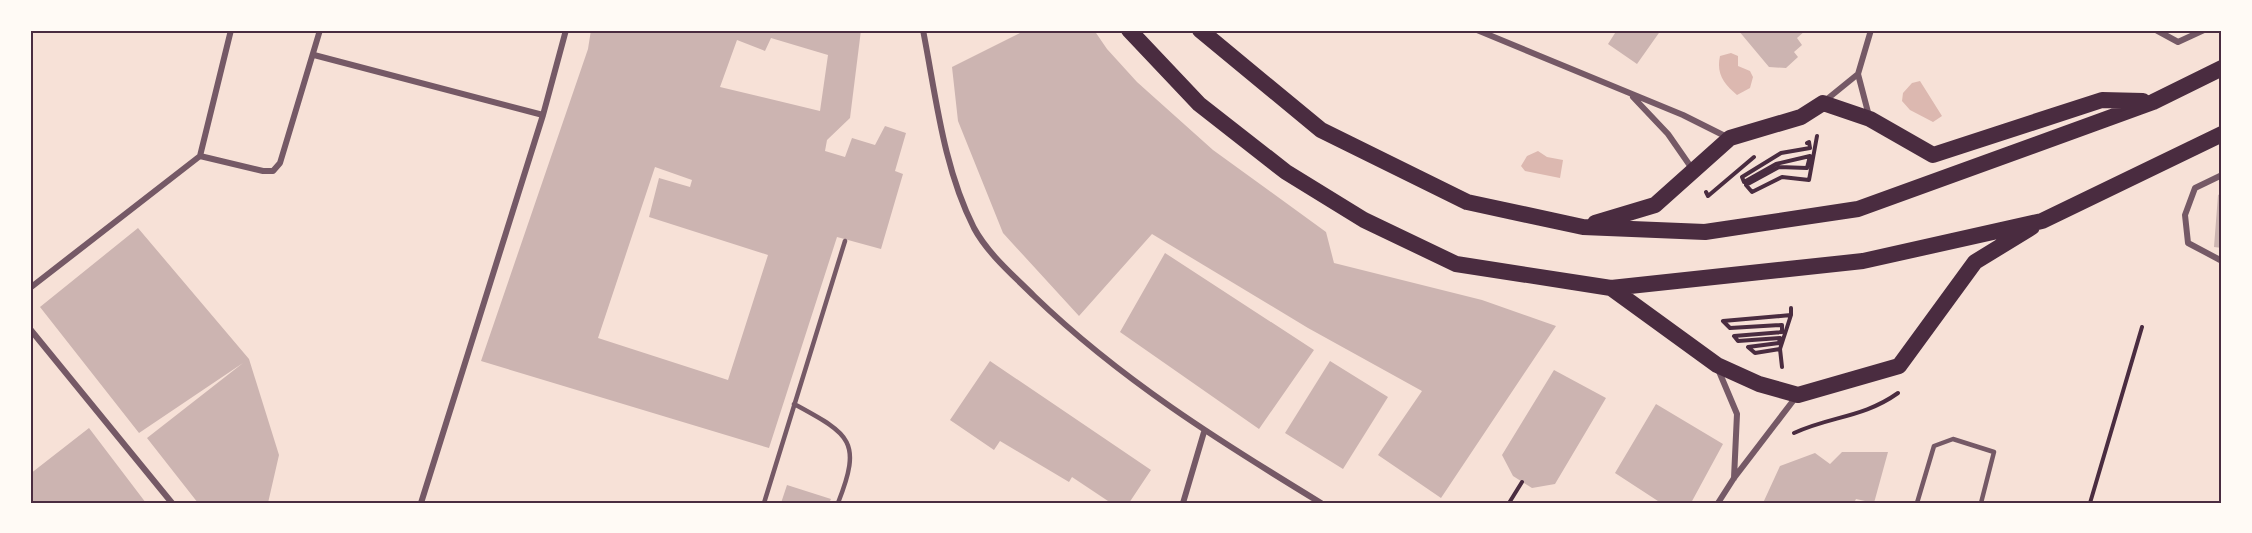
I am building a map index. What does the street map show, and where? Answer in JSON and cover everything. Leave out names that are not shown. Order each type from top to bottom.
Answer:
[{"type":"highway","points":[[1129,30],[1199,104],[1286,172],[1364,220],[1456,264],[1611,288],[1863,261],[2042,221]]},
{"type":"highway","points":[[1200,30],[1321,130],[1467,202],[1583,227],[1705,232],[1858,209],[2153,102],[2222,68]]},
{"type":"highway","points":[[1583,227],[1654,205],[1730,138],[1801,117],[1823,103],[1870,119],[1933,155],[2102,100],[2153,102]]},
{"type":"highway","points":[[1611,288],[1717,365],[1759,384],[1798,395],[1899,366],[1975,262],[2042,221],[2222,134]]},
{"type":"street","points":[[30,288],[200,156],[231,30]]},
{"type":"street","points":[[200,156],[263,171],[273,171],[280,163],[320,30]]},
{"type":"street","points":[[421,503],[543,115],[566,30]]},
{"type":"street","points":[[924,30],[951,173],[975,228],[992,254],[1065,326],[1204,432],[1321,503]]},
{"type":"street","points":[[1870,119],[1858,74],[1871,30]]},
{"type":"street","points":[[2156,30],[2178,42],[2204,30]]},
{"type":"street","points":[[1480,31],[1683,115],[1730,138]]},
{"type":"street","points":[[314,54],[543,115]]},
{"type":"street","points":[[1823,103],[1858,74]]},
{"type":"street","points":[[1631,94],[1668,134],[1694,172]]},
{"type":"street","points":[[2222,175],[2195,188],[2186,215],[2188,243],[2222,261]]},
{"type":"street","points":[[30,328],[172,503]]},
{"type":"street","points":[[1717,365],[1737,414],[1734,478]]},
{"type":"street","points":[[1718,503],[1734,478],[1798,395]]},
{"type":"street","points":[[1183,503],[1204,432]]},
{"type":"lane","points":[[764,503],[845,241]]},
{"type":"lane","points":[[794,404],[828,422],[843,435],[850,450],[851,465],[838,503]]},
{"type":"lane","points":[[1917,503],[1934,446],[1953,439],[1994,452],[1981,503]]},
{"type":"path","points":[[1770,150],[1809,142],[1810,148],[1781,153],[1742,177],[1744,182],[1776,164],[1810,156],[1807,168],[1779,167],[1746,185],[1752,192],[1782,177],[1809,180],[1817,135]]},
{"type":"path","points":[[1736,164],[1752,150]]},
{"type":"path","points":[[1712,183],[1704,190],[1708,196],[1761,152]]},
{"type":"path","points":[[1791,308],[1791,315],[1780,349],[1755,353],[1748,347],[1779,343],[1780,338],[1738,341],[1734,336],[1782,332],[1782,325],[1730,328],[1723,321],[1791,315]]},
{"type":"path","points":[[2090,503],[2142,327]]},
{"type":"path","points":[[1787,435],[1809,426],[1847,418],[1882,404],[1907,387]]},
{"type":"path","points":[[1509,503],[1522,482]]},
{"type":"shaded area","points":[[1731,53],[1738,56],[1738,66],[1750,71],[1753,77],[1750,88],[1737,95],[1725,83],[1719,68],[1720,56]]},
{"type":"shaded area","points":[[1920,81],[1942,116],[1933,122],[1910,110],[1902,101],[1903,93],[1912,83]]},
{"type":"shaded area","points":[[1538,151],[1547,157],[1563,160],[1560,178],[1525,171],[1521,166],[1527,156]]},
{"type":"building","points":[[591,30],[861,30],[850,118],[827,140],[825,151],[845,157],[852,138],[875,145],[885,126],[906,133],[895,171],[903,174],[881,249],[837,237],[769,448],[481,361],[588,49]],"holes":[[[771,38],[828,55],[820,111],[720,87],[737,40],[765,51]],[[655,167],[692,180],[690,187],[659,178],[649,217],[768,255],[728,380],[598,338]]]},
{"type":"building","points":[[1026,30],[1094,30],[1107,49],[1137,82],[1213,150],[1326,232],[1334,263],[1482,300],[1556,326],[1441,498],[1378,455],[1422,391],[1308,328],[1152,234],[1079,316],[1003,233],[958,121],[952,67]]},
{"type":"building","points":[[1617,30],[1661,30],[1637,64],[1608,44]]},
{"type":"building","points":[[1738,30],[1806,30],[1797,38],[1802,45],[1794,52],[1798,57],[1786,68],[1769,67]]},
{"type":"building","points":[[2222,193],[2222,248],[2214,247],[2218,195]]},
{"type":"building","points":[[138,228],[249,359],[279,455],[268,503],[198,503],[147,438],[243,363],[139,433],[40,307]]},
{"type":"building","points":[[1165,253],[1314,350],[1259,429],[1120,332]]},
{"type":"building","points":[[990,361],[1151,470],[1129,503],[1111,503],[1072,477],[1069,482],[1000,441],[994,450],[950,420]]},
{"type":"building","points":[[1330,361],[1388,397],[1343,469],[1285,433]]},
{"type":"building","points":[[1554,370],[1606,398],[1555,484],[1532,488],[1513,476],[1502,455]]},
{"type":"building","points":[[1656,404],[1723,444],[1691,503],[1661,503],[1615,473]]},
{"type":"building","points":[[89,428],[146,503],[30,503],[30,474]]},
{"type":"building","points":[[1842,452],[1888,452],[1874,503],[1856,499],[1854,503],[1763,503],[1780,466],[1815,453],[1830,464]]},
{"type":"building","points":[[787,485],[831,499],[829,503],[781,503]]}]
